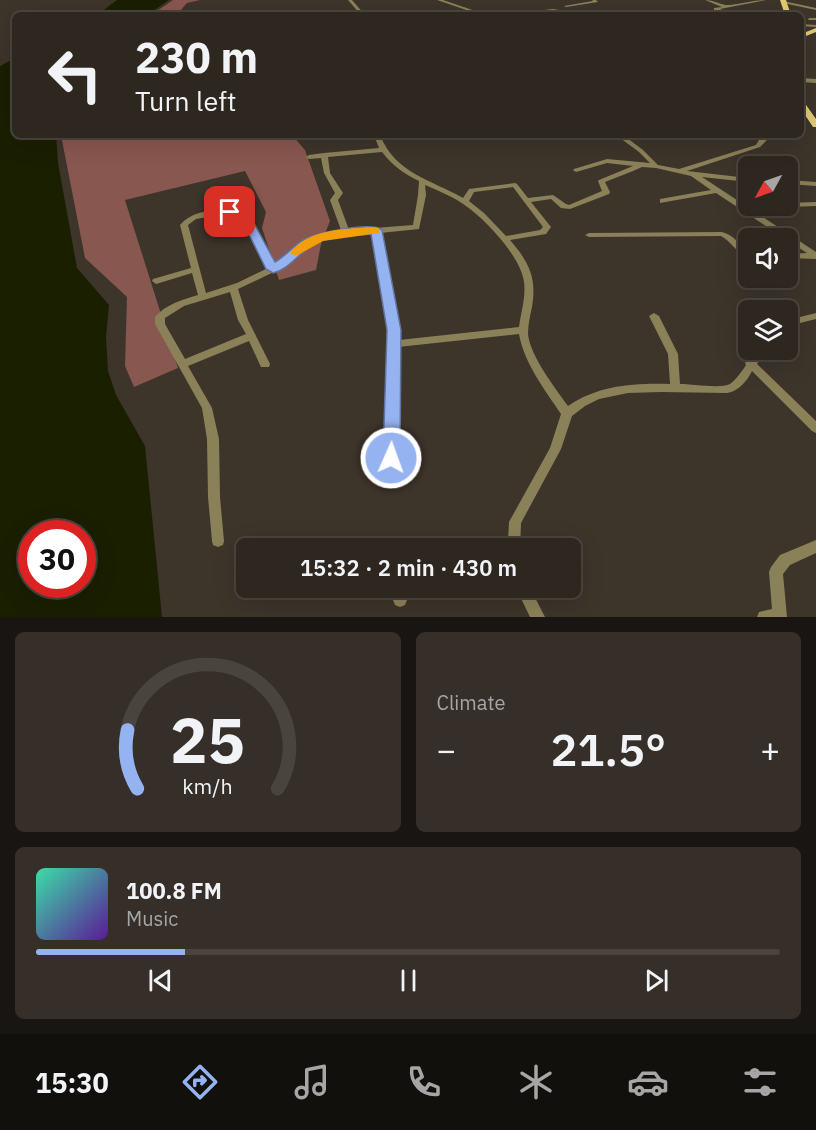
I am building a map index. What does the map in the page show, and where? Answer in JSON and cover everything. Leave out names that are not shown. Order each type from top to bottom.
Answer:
[{"type":"main road","points":[[804,108],[816,125]]},
{"type":"street","points":[[350,0],[360,12]]},
{"type":"street","points":[[439,0],[476,12]]},
{"type":"street","points":[[563,0],[570,12]]},
{"type":"street","points":[[566,6],[596,2],[594,0]]},
{"type":"street","points":[[707,0],[724,6]]},
{"type":"street","points":[[722,12],[715,9],[764,0]]},
{"type":"street","points":[[784,1],[816,9]]},
{"type":"street","points":[[530,12],[551,10],[570,12]]},
{"type":"street","points":[[809,19],[816,19]]},
{"type":"street","points":[[378,138],[382,150],[391,160],[422,181],[465,202],[504,239],[516,254],[529,278],[531,288],[524,330],[529,350],[567,413]]},
{"type":"street","points":[[623,138],[656,166]]},
{"type":"street","points":[[682,170],[752,149],[765,138]]},
{"type":"street","points":[[309,157],[382,150]]},
{"type":"street","points":[[324,155],[327,173],[339,194],[334,200],[346,232]]},
{"type":"street","points":[[576,170],[607,161],[682,170],[692,174],[805,249],[816,253]]},
{"type":"street","points":[[526,200],[553,198],[564,206],[574,206],[606,192],[601,181],[631,171],[641,164]]},
{"type":"street","points":[[692,174],[738,179]]},
{"type":"street","points":[[218,541],[214,497],[213,439],[207,408],[160,324],[160,317],[177,306],[232,288],[273,269],[287,261],[307,243],[325,236],[418,226],[422,181]]},
{"type":"street","points":[[798,183],[816,184]]},
{"type":"street","points":[[465,202],[471,190],[512,185],[548,227],[546,230],[504,239]]},
{"type":"street","points":[[663,201],[716,191]]},
{"type":"street","points":[[798,205],[816,204]]},
{"type":"street","points":[[203,298],[185,222],[189,219],[230,212],[245,216],[273,269]]},
{"type":"street","points":[[376,230],[386,272],[394,344],[391,458]]},
{"type":"street","points":[[589,235],[722,234],[731,238],[738,246]]},
{"type":"street","points":[[798,255],[816,253]]},
{"type":"street","points":[[156,281],[195,270]]},
{"type":"street","points":[[232,288],[264,364]]},
{"type":"street","points":[[654,316],[673,354],[675,388]]},
{"type":"street","points":[[798,320],[816,316]]},
{"type":"street","points":[[394,344],[524,330]]},
{"type":"street","points":[[183,364],[251,336]]},
{"type":"street","points":[[513,538],[514,522],[555,449],[567,413],[580,401],[622,388],[732,388],[745,375],[752,360]]},
{"type":"street","points":[[750,363],[816,428]]},
{"type":"street","points":[[764,617],[780,616],[776,572],[785,560],[816,546]]},
{"type":"street","points":[[528,598],[538,617]]},
{"type":"shaded area","points":[[117,0],[169,0],[151,12],[101,12]]},
{"type":"shaded area","points":[[173,0],[200,0],[187,3],[180,11],[182,12],[155,12]]},
{"type":"shaded area","points":[[12,60],[12,138],[56,138],[58,163],[77,268],[109,305],[106,337],[108,371],[116,395],[145,446],[162,617],[0,617],[0,66]]},
{"type":"shaded area","points":[[62,138],[295,138],[305,150],[330,221],[321,244],[316,270],[279,280],[262,228],[266,212],[245,171],[125,200],[178,368],[134,387],[125,366],[127,297],[85,258]]},
{"type":"slow traffic","points":[[296,253],[307,243],[332,234],[374,230]]},
{"type":"route","points":[[230,212],[245,216],[273,269],[287,261],[307,243],[319,238],[332,234],[376,230],[386,272],[394,330],[391,458]]}]
